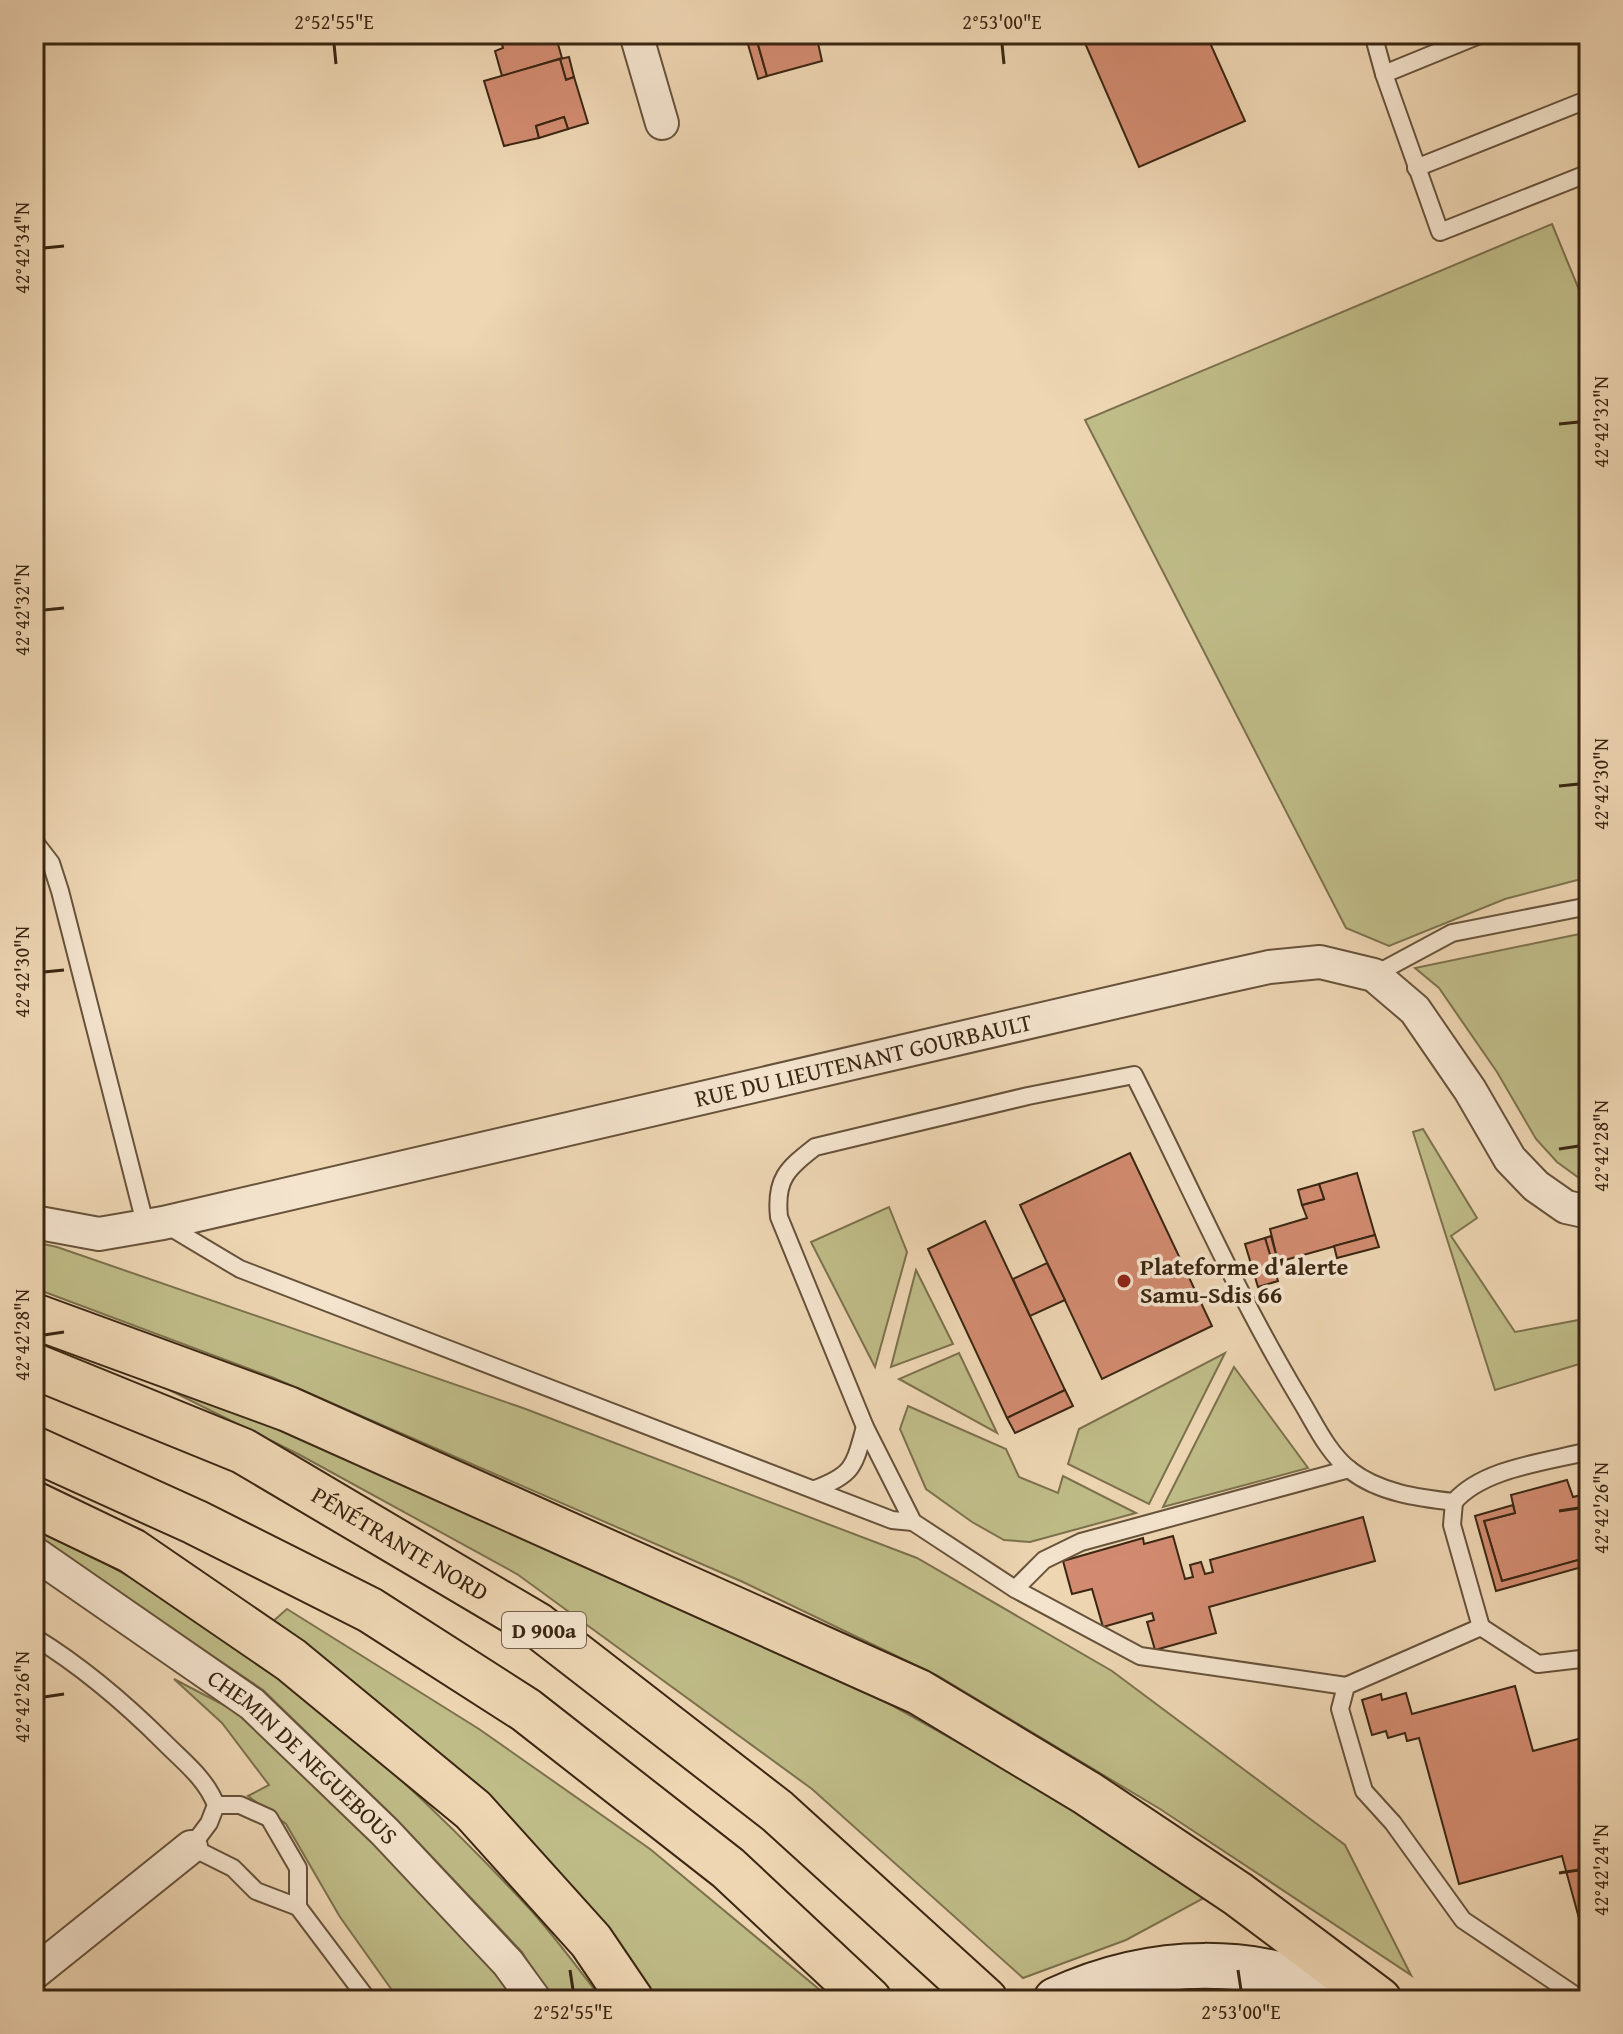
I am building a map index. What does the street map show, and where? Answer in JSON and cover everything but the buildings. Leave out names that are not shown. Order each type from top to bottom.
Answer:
[{"type":"highway","points":[[34,1316],[288,1409],[919,1692],[1087,1793],[1238,1894],[1379,2000]]},
{"type":"highway","name":"PÉNÉTRANTE NORD","points":[[34,1366],[243,1451],[537,1625],[777,1811],[985,2000]]},
{"type":"highway","points":[[34,1449],[195,1522],[370,1610],[526,1710],[728,1868],[869,2000]]},
{"type":"highway","points":[[34,1504],[132,1551],[291,1660],[473,1810],[591,1941],[631,2000]]},
{"type":"main road","points":[[1121,1989],[1186,1965],[1238,1966],[1316,1983],[1353,2000]]},
{"type":"main road","points":[[1056,2000],[1121,1989],[1188,1988],[1240,1989],[1284,2000]]},
{"type":"street","points":[[636,34],[662,123]]},
{"type":"street","name":"RUE DU LIEUTENANT GOURBAULT","points":[[34,1222],[99,1234],[154,1225],[1269,967],[1320,962],[1374,975],[1415,1010],[1470,1090],[1510,1159],[1536,1186],[1566,1207],[1589,1212]]},
{"type":"street","name":"CHEMIN DE NEGUEBOUS","points":[[34,1553],[252,1704],[385,1832],[508,1963],[535,2000]]},
{"type":"street","points":[[34,1973],[191,1847]]},
{"type":"lane","points":[[1373,34],[1384,74],[1440,232],[1589,173]]},
{"type":"lane","points":[[1384,74],[1482,34]]},
{"type":"lane","points":[[1416,168],[1589,99]]},
{"type":"lane","points":[[34,841],[51,863],[60,891],[154,1225],[240,1269],[892,1520],[913,1522],[1015,1589],[1140,1656],[1346,1686],[1481,1627]]},
{"type":"lane","points":[[1374,975],[1452,933],[1589,906]]},
{"type":"lane","points":[[913,1522],[865,1427],[779,1217],[777,1201],[780,1183],[792,1165],[815,1147],[1013,1099],[1134,1075],[1272,1353],[1331,1451],[1349,1469],[1368,1481],[1416,1498],[1454,1502]]},
{"type":"lane","points":[[815,1489],[838,1480],[854,1464],[865,1427]]},
{"type":"lane","points":[[1589,1451],[1483,1478],[1465,1488],[1454,1502],[1452,1525],[1481,1627],[1538,1664],[1589,1658]]},
{"type":"lane","points":[[1015,1589],[1044,1560],[1081,1542],[1349,1469]]},
{"type":"lane","points":[[34,1637],[62,1654],[123,1701],[208,1785],[216,1805],[209,1823],[191,1847],[233,1868],[256,1891],[298,1907],[368,2000]]},
{"type":"lane","points":[[1346,1686],[1340,1709],[1364,1791],[1393,1823],[1463,1920],[1582,2000]]},
{"type":"lane","points":[[216,1805],[240,1805],[269,1818],[298,1868],[298,1907]]},
{"type":"shaded area","points":[[1552,224],[1589,314],[1589,877],[1505,899],[1389,946],[1346,928],[1085,420]]},
{"type":"shaded area","points":[[1589,932],[1589,1180],[1579,1178],[1557,1162],[1536,1139],[1497,1072],[1439,988],[1415,968]]},
{"type":"shaded area","points":[[1423,1129],[1477,1218],[1451,1236],[1515,1332],[1589,1318],[1589,1361],[1495,1390],[1413,1132]]},
{"type":"shaded area","points":[[889,1207],[907,1252],[875,1367],[811,1242]]},
{"type":"shaded area","points":[[34,1242],[57,1247],[523,1408],[917,1558],[1112,1671],[1345,1845],[1411,1975],[1160,1809],[938,1676],[743,1582],[274,1378],[34,1288]]},
{"type":"shaded area","points":[[916,1270],[953,1344],[891,1367]]},
{"type":"shaded area","points":[[85,1348],[485,1512],[866,1691],[1065,1802],[1204,1898],[1126,1940],[1023,1978],[812,1789],[517,1574],[300,1455]]},
{"type":"shaded area","points":[[959,1353],[997,1433],[899,1379]]},
{"type":"shaded area","points":[[1225,1353],[1149,1504],[1068,1464],[1079,1429]]},
{"type":"shaded area","points":[[1234,1367],[1308,1468],[1163,1507]]},
{"type":"shaded area","points":[[908,1406],[1006,1449],[1019,1477],[1058,1493],[1063,1476],[1136,1513],[1030,1542],[1004,1540],[972,1522],[926,1489],[900,1429]]},
{"type":"shaded area","points":[[34,1525],[185,1610],[273,1671],[311,1702],[423,1800],[493,1870],[547,1929],[603,2000],[552,2000],[522,1952],[397,1820],[263,1690],[34,1536]]},
{"type":"shaded area","points":[[287,1609],[479,1729],[650,1849],[832,2000],[649,2000],[563,1877],[383,1709],[271,1623]]},
{"type":"shaded area","points":[[174,1679],[243,1715],[374,1843],[497,1972],[517,2000],[399,2000],[340,1917],[286,1824],[248,1796],[269,1785],[222,1723]]},
{"type":"place","name":"Plateforme d'alerte Samu-Sdis 66","points":[[1124,1281]]}]
